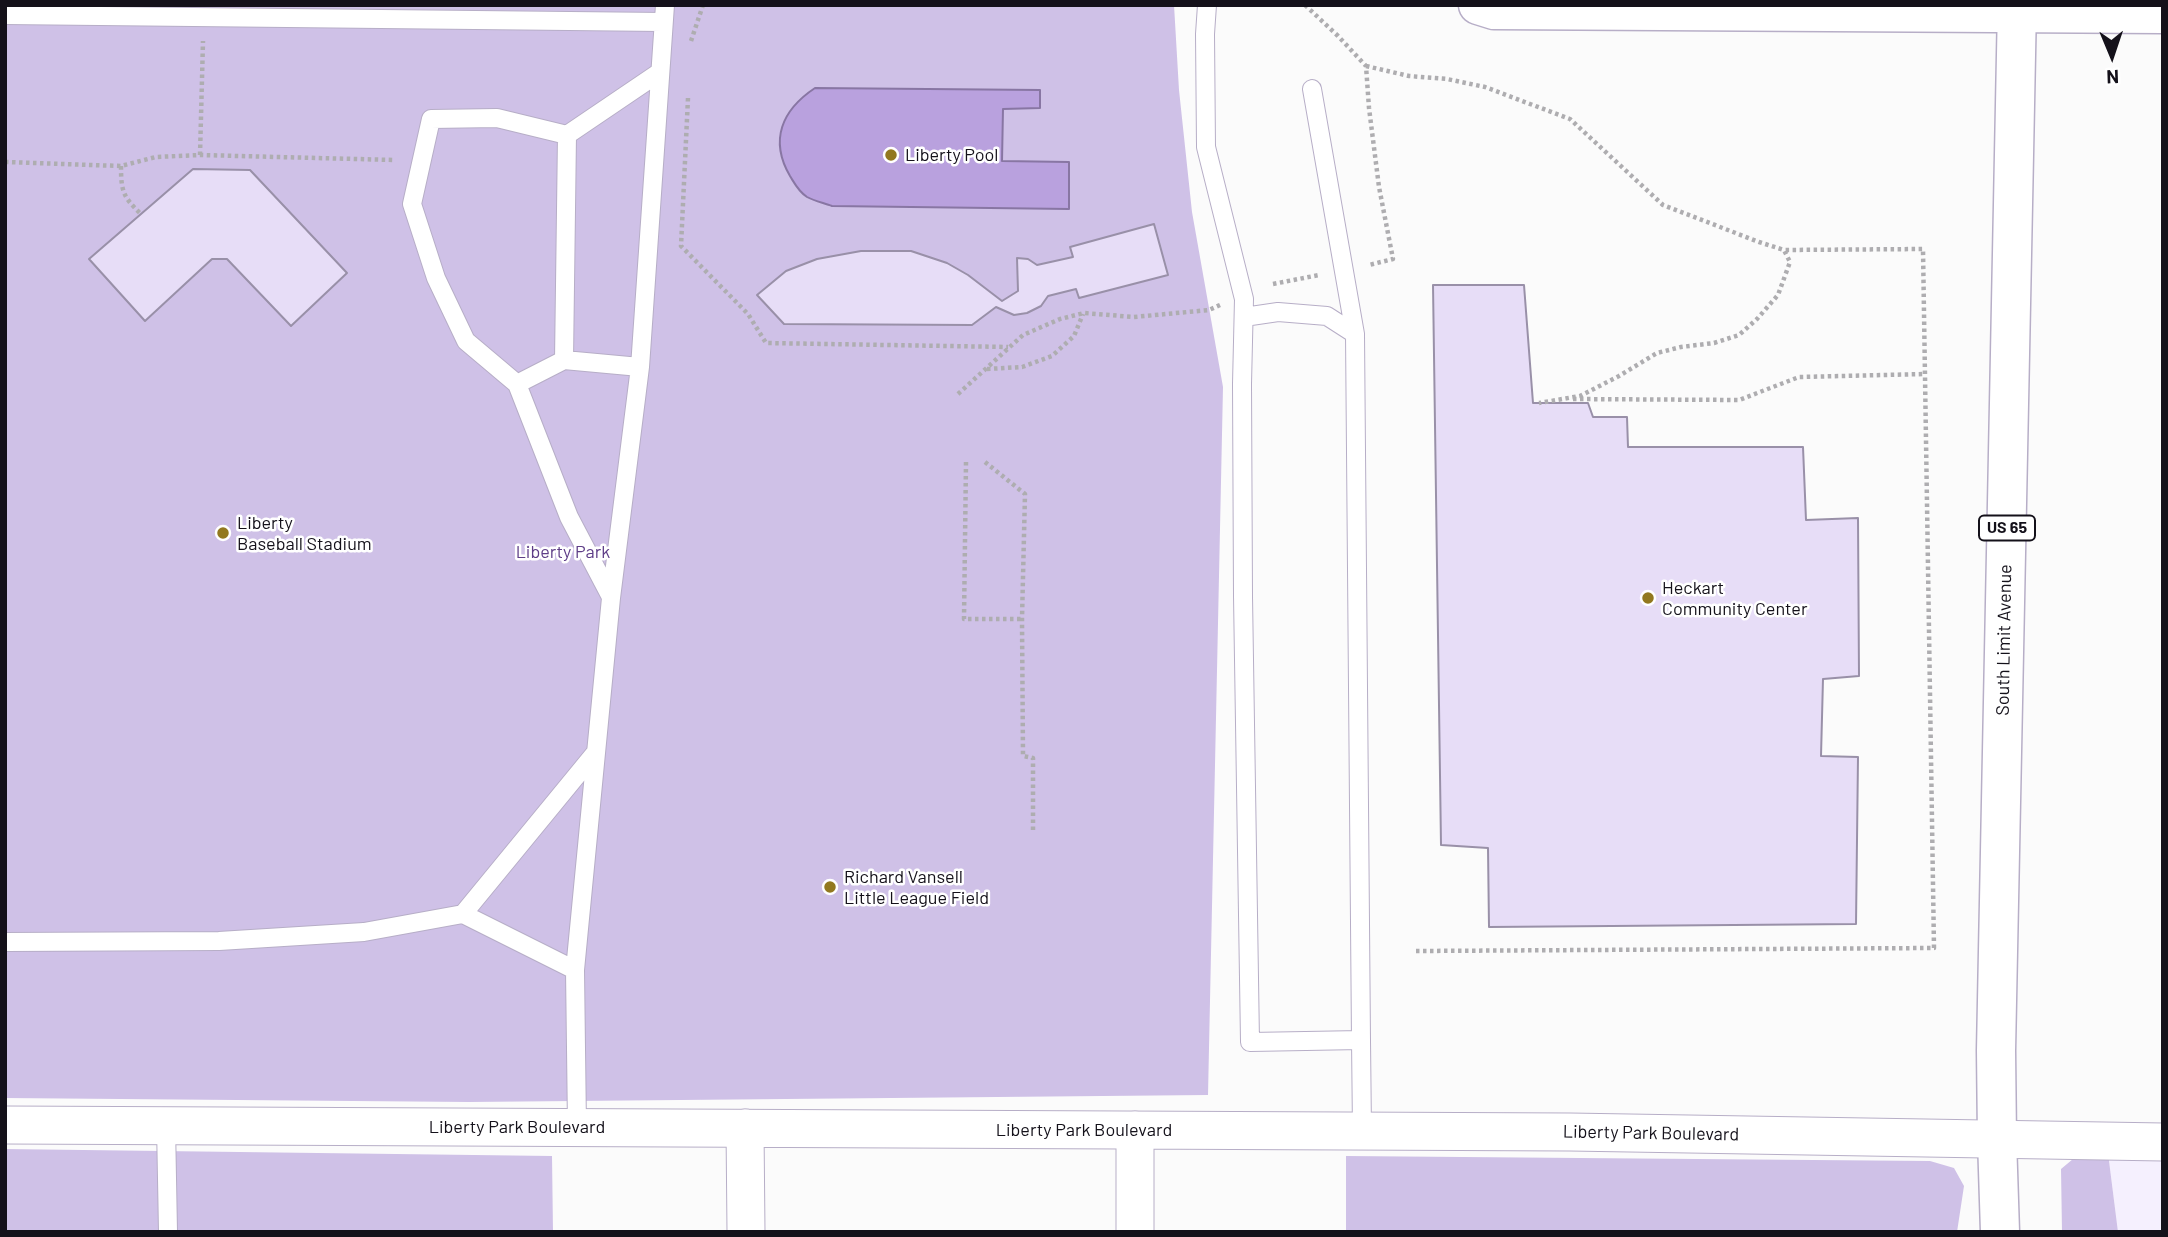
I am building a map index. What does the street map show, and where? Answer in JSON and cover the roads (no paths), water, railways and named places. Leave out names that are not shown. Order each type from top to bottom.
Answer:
[{"type":"main road","points":[[1478,5],[1494,10],[2017,10],[2163,14]]},
{"type":"main road","name":"South Limit Avenue","points":[[2000,1232],[1996,1051],[2017,10]]},
{"type":"street","name":"Liberty Park Boulevard","points":[[5,1125],[1570,1132],[2163,1142]]},
{"type":"street","points":[[745,1128],[746,1232]]},
{"type":"street","points":[[1135,1130],[1135,1232]]},
{"type":"lane","points":[[1207,5],[1206,147],[1243,295],[1244,317],[1243,596],[1250,1042],[1362,1040]]},
{"type":"lane","points":[[5,15],[204,18],[664,14],[640,367],[611,597],[575,970],[577,1127]]},
{"type":"lane","points":[[611,597],[569,517],[517,383],[466,341],[436,278],[412,204],[431,119],[497,118],[567,135],[660,72]]},
{"type":"lane","points":[[1312,89],[1355,334],[1362,1131]]},
{"type":"lane","points":[[564,360],[567,135]]},
{"type":"lane","points":[[1244,317],[1278,312],[1327,316],[1355,334]]},
{"type":"lane","points":[[517,383],[564,360],[640,367]]},
{"type":"lane","points":[[463,914],[596,752]]},
{"type":"lane","points":[[5,943],[219,941],[351,933],[463,914],[575,970]]},
{"type":"lane","points":[[166,1125],[168,1232]]},
{"type":"place","name":"Liberty Pool","points":[[891,155]]},
{"type":"place","name":"Liberty Baseball Stadium","points":[[223,533]]},
{"type":"place","name":"Heckart Community Center","points":[[1648,598]]},
{"type":"place","name":"Richard Vansell Little League Field","points":[[830,887]]},
{"type":"park label","name":"Liberty Park","points":[[563,552]]}]
